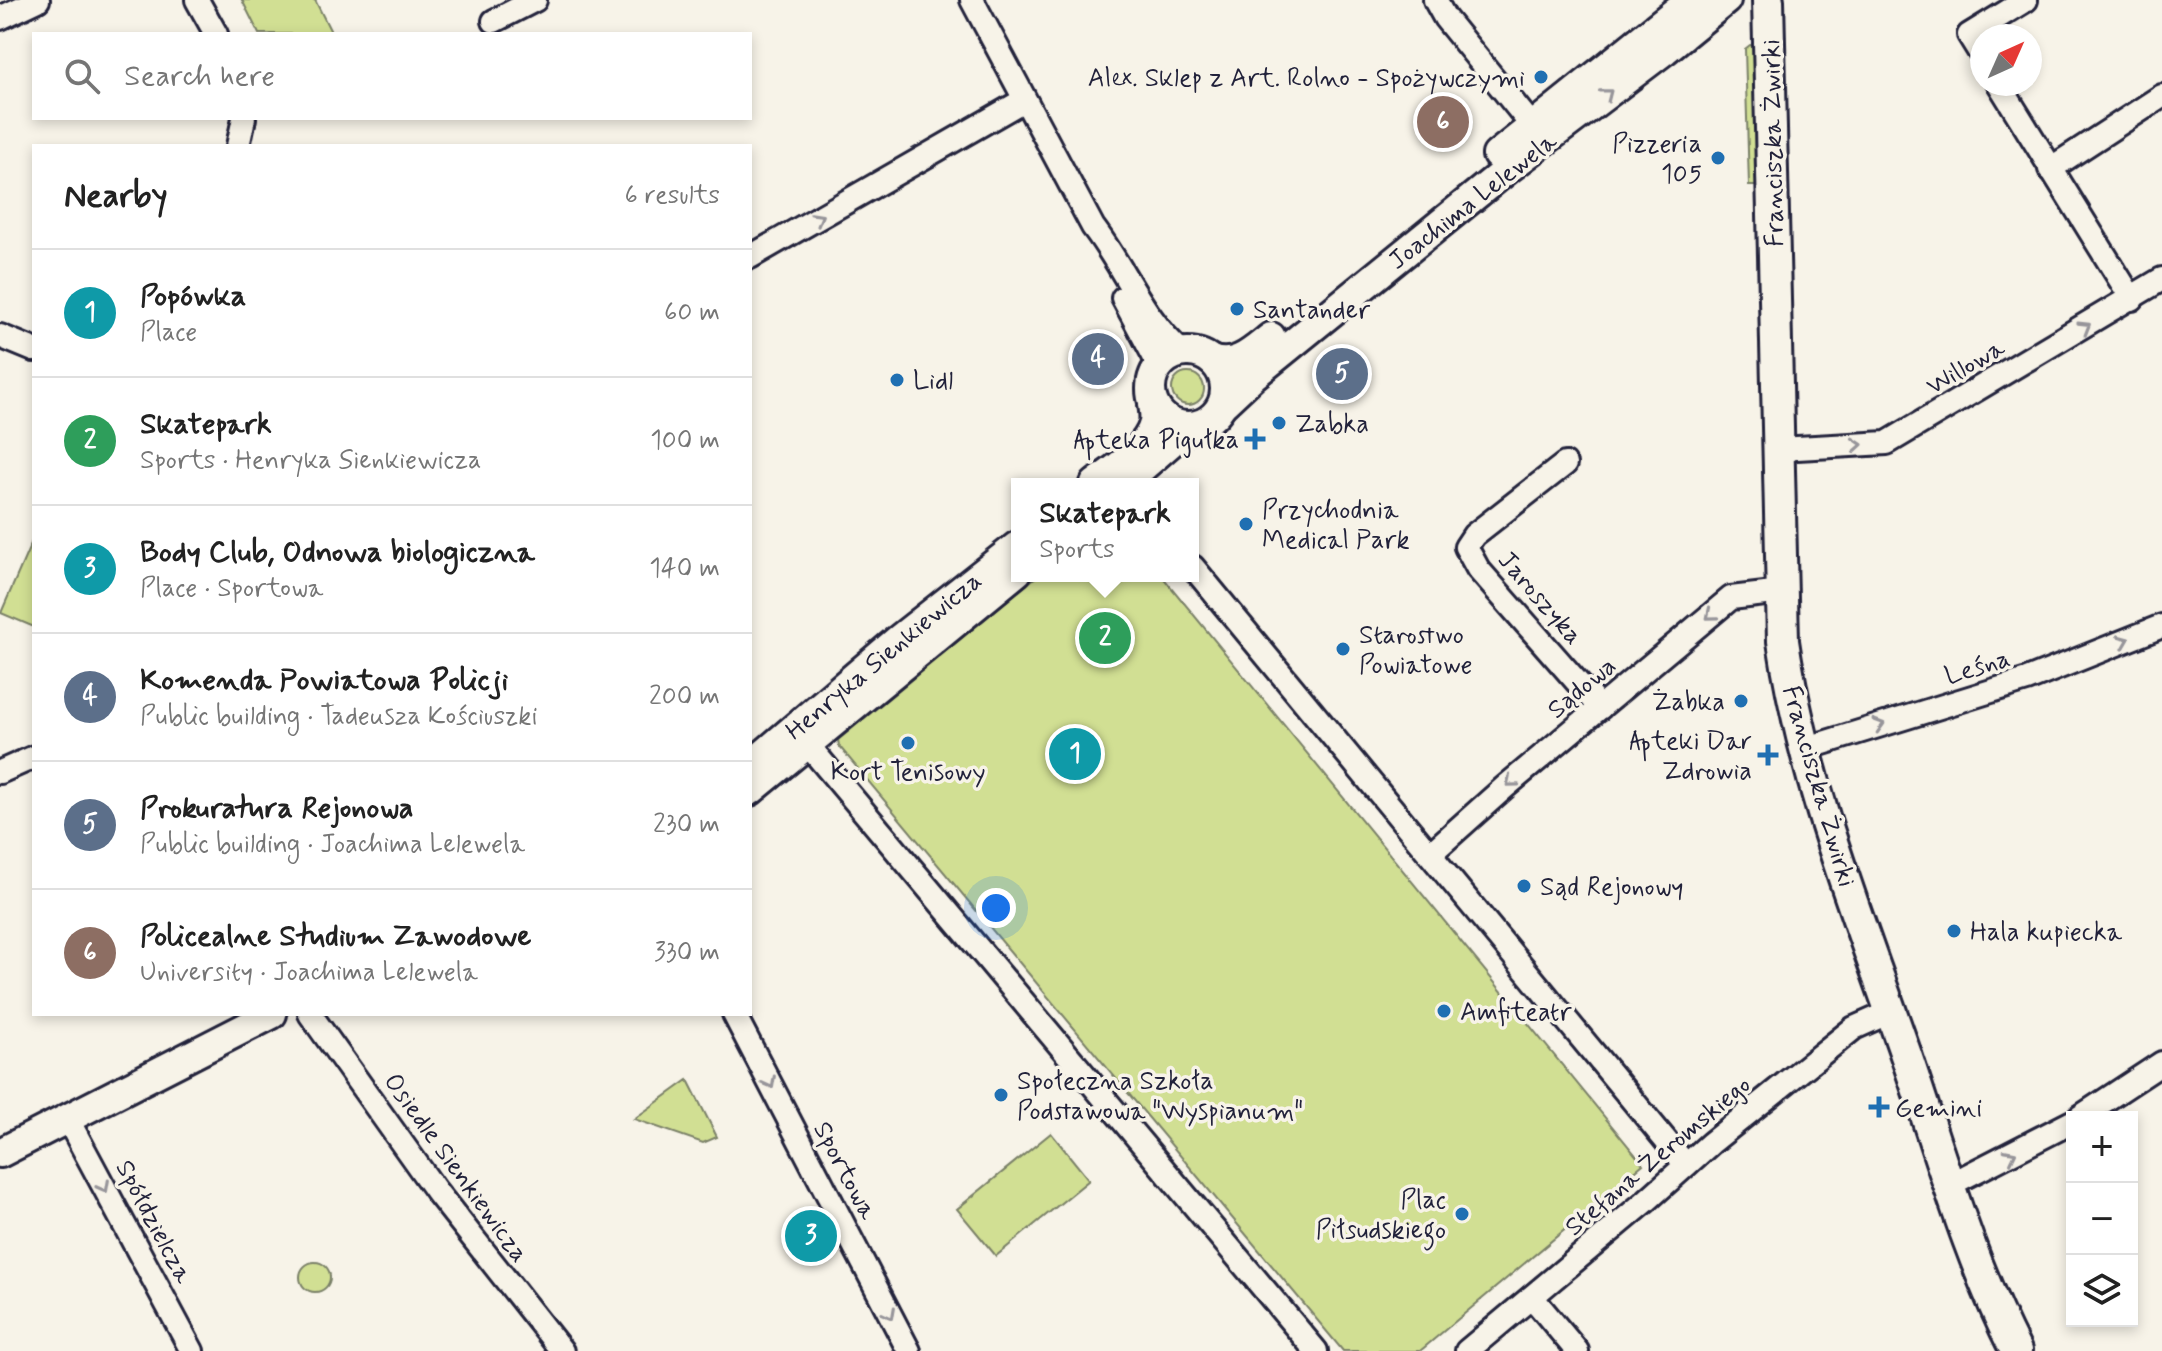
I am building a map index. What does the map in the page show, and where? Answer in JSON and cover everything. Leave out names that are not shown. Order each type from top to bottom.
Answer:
[{"type":"main road","name":"Franciszka Żwirki","points":[[1768,0],[1782,592],[1791,697],[1804,749],[1949,1185],[2014,1350]]},
{"type":"street","points":[[0,18],[38,0]]},
{"type":"street","points":[[197,0],[215,32]]},
{"type":"street","points":[[494,21],[535,0]]},
{"type":"street","points":[[972,0],[1093,227],[1110,249],[1146,310],[1169,341],[1182,352]]},
{"type":"street","points":[[1435,0],[1445,18],[1539,134]]},
{"type":"street","name":"Joachima Lelewela","points":[[1222,405],[1539,134],[1690,0]]},
{"type":"street","name":"Joachima Lelewela","points":[[1211,360],[1221,364],[1243,359],[1539,134],[1726,0]]},
{"type":"street","points":[[1987,24],[2026,0]]},
{"type":"street","points":[[2006,96],[2132,299]]},
{"type":"street","points":[[2050,169],[2162,96]]},
{"type":"street","points":[[752,256],[1024,100]]},
{"type":"street","points":[[238,144],[244,120]]},
{"type":"street","points":[[1093,227],[1099,249],[1154,356],[1157,368]]},
{"type":"street","name":"Willowa","points":[[1779,449],[1887,443],[2162,279]]},
{"type":"street","points":[[0,336],[32,349]]},
{"type":"street","points":[[1102,478],[1148,436],[1154,422],[1151,384],[1157,368],[1168,357],[1182,352],[1197,353],[1211,360],[1224,381],[1222,405],[1207,421],[1190,426],[1131,478]]},
{"type":"street","points":[[1153,404],[1161,415],[1173,423],[1190,426]]},
{"type":"street","name":"Jaroszyka","points":[[1565,464],[1474,535],[1466,547],[1478,569],[1600,708]]},
{"type":"street","name":"Henryka Sienkiewicza","points":[[752,764],[899,639],[1011,551]]},
{"type":"street","points":[[1199,574],[1686,1165]]},
{"type":"street","name":"Henryka Sienkiewicza","points":[[752,789],[1011,577]]},
{"type":"street","name":"Sądowa","points":[[1430,854],[1731,598],[1782,592]]},
{"type":"street","name":"Leśna","points":[[1804,749],[2027,680],[2162,626]]},
{"type":"street","points":[[808,745],[1316,1351]]},
{"type":"street","points":[[0,772],[32,758]]},
{"type":"street","name":"Stefana Żeromskiego","points":[[1467,1351],[1686,1165],[1854,1028],[1890,1012]]},
{"type":"street","points":[[0,1153],[268,1016]]},
{"type":"street","name":"Osiedle Sienkiewicza","points":[[311,1016],[436,1191],[562,1351]]},
{"type":"street","name":"Sportowa","points":[[735,1016],[909,1351]]},
{"type":"street","points":[[2089,1111],[2162,1063]]},
{"type":"street","name":"Spółdzielcza","points":[[67,1118],[192,1351]]},
{"type":"street","points":[[1949,1185],[2066,1125]]},
{"type":"street","points":[[1532,1297],[1577,1351]]},
{"type":"green space","points":[[242,0],[315,0],[331,32],[258,32]]},
{"type":"green space","points":[[1754,46],[1757,186],[1749,186],[1745,49]]},
{"type":"green space","points":[[1188,373],[1199,378],[1204,389],[1199,400],[1188,405],[1177,400],[1172,389],[1177,378]]},
{"type":"green space","points":[[32,541],[32,626],[1,613]]},
{"type":"green space","points":[[1030,582],[1167,582],[1643,1164],[1420,1351],[1343,1351],[839,746],[838,740]]},
{"type":"green space","points":[[688,1080],[717,1137],[703,1143],[634,1119]]},
{"type":"green space","points":[[1051,1133],[1089,1180],[996,1256],[957,1209]]},
{"type":"green space","points":[[315,1262],[321,1263],[329,1271],[329,1283],[321,1291],[315,1292],[309,1291],[301,1283],[300,1277],[301,1271],[309,1263]]},
{"type":"place","name":"Alex. Sklep z Art. Rolno - Spożywczymi","points":[[1541,77]]},
{"type":"place","name":"Policealne Studium Zawodowe","points":[[1443,122]]},
{"type":"place","name":"Pizzeria 105","points":[[1718,158]]},
{"type":"place","name":"Santander","points":[[1237,309]]},
{"type":"place","name":"Komenda Powiatowa Policji","points":[[1098,359]]},
{"type":"place","name":"Prokuratura Rejonowa","points":[[1342,374]]},
{"type":"place","name":"Lidl","points":[[897,380]]},
{"type":"place","name":"Zabka","points":[[1279,423]]},
{"type":"place","name":"Apteka Pigułka","points":[[1255,439]]},
{"type":"place","name":"Przychodnia Medical Park","points":[[1246,524]]},
{"type":"place","name":"Skatepark","points":[[1105,638]]},
{"type":"place","name":"Starostwo Powiatowe","points":[[1343,649]]},
{"type":"place","name":"Żabka","points":[[1741,701]]},
{"type":"place","name":"Kort Tenisowy","points":[[908,743]]},
{"type":"place","name":"Popówka","points":[[1075,754]]},
{"type":"place","name":"Apteki Dar Zdrowia","points":[[1768,755]]},
{"type":"place","name":"Sąd Rejonowy","points":[[1524,886]]},
{"type":"place","name":"Hala kupiecka","points":[[1954,931]]},
{"type":"place","name":"Amfiteatr","points":[[1444,1011]]},
{"type":"place","name":"Społeczna Szkoła Podstawowa \"Wyspianum\"","points":[[1001,1095]]},
{"type":"place","name":"Gemini","points":[[1879,1107]]},
{"type":"place","name":"Plac Piłsudskiego","points":[[1462,1214]]},
{"type":"place","name":"Body Club, Odnowa biologiczna","points":[[811,1236]]}]
